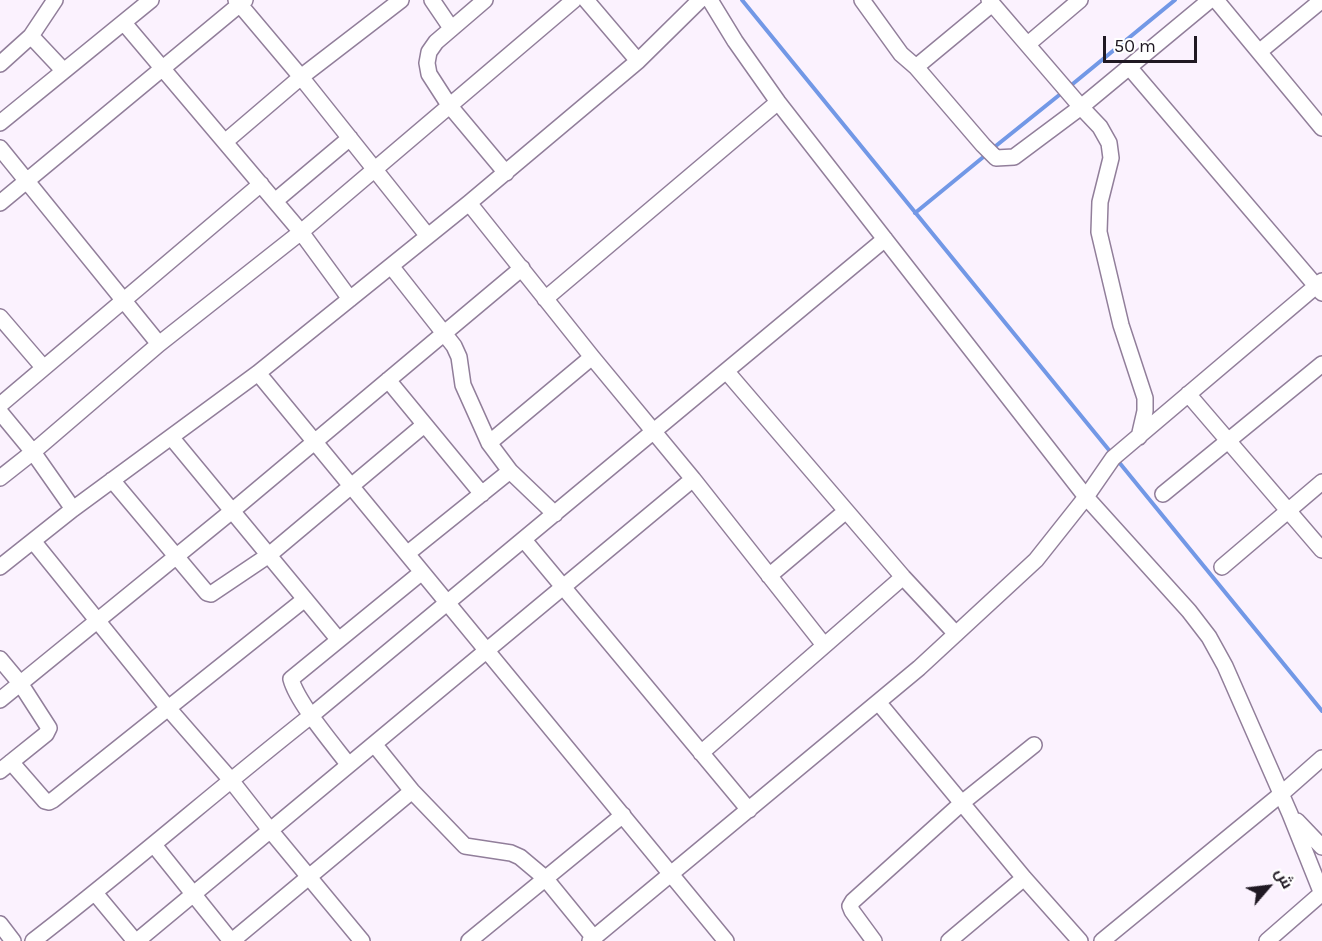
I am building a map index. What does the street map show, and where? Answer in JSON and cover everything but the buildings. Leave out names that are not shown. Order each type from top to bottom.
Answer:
[{"type":"street","points":[[0,64],[31,36],[55,0]]},
{"type":"street","points":[[0,123],[151,0]]},
{"type":"street","points":[[226,141],[301,77],[401,0]]},
{"type":"street","points":[[432,0],[451,28]]},
{"type":"street","points":[[485,0],[436,42],[429,52],[427,63],[429,74],[449,105],[506,173]]},
{"type":"street","points":[[0,478],[159,344],[301,232],[573,0]]},
{"type":"street","points":[[586,0],[638,61]]},
{"type":"street","points":[[0,567],[73,509],[258,373],[469,203],[638,61],[700,0]]},
{"type":"street","points":[[710,0],[735,41],[778,102],[1086,497],[1189,611],[1209,637],[1225,666],[1290,814],[1322,894],[1267,941]]},
{"type":"street","points":[[862,0],[901,54],[916,67],[996,158],[1014,157],[1081,107],[1210,0]]},
{"type":"street","points":[[1216,0],[1322,127]]},
{"type":"street","points":[[1259,52],[1322,0]]},
{"type":"street","points":[[1028,44],[1076,1]]},
{"type":"street","points":[[0,203],[164,69],[240,2],[427,235]]},
{"type":"street","points":[[916,67],[990,2],[1100,127],[1109,143],[1111,158],[1100,202],[1099,232],[1121,325],[1145,398],[1139,436]]},
{"type":"street","points":[[124,23],[301,232],[350,298]]},
{"type":"street","points":[[31,36],[63,70]]},
{"type":"street","points":[[374,744],[412,791],[465,846],[512,853],[520,857],[545,878],[592,939],[878,702],[956,634],[1036,560],[1117,455],[1320,287],[1129,67]]},
{"type":"street","points":[[545,299],[778,102]]},
{"type":"street","points":[[275,201],[350,138]]},
{"type":"street","points":[[0,148],[159,344]]},
{"type":"street","points":[[0,405],[261,184]]},
{"type":"street","points":[[469,203],[693,479],[824,645]]},
{"type":"street","points":[[33,941],[154,845],[230,779],[448,603],[885,239]]},
{"type":"street","points":[[391,266],[444,333],[459,357],[463,385],[489,443],[510,471],[555,514]]},
{"type":"street","points":[[0,700],[232,511],[522,268]]},
{"type":"street","points":[[1,320],[43,367]]},
{"type":"street","points":[[489,443],[592,357]]},
{"type":"street","points":[[1163,495],[1322,364]]},
{"type":"street","points":[[727,372],[903,577],[956,634]]},
{"type":"street","points":[[258,373],[726,941]]},
{"type":"street","points":[[388,380],[482,494]]},
{"type":"street","points":[[1188,394],[1322,550]]},
{"type":"street","points":[[0,412],[33,452],[73,509]]},
{"type":"street","points":[[112,480],[207,593],[211,594],[269,555],[424,424]]},
{"type":"street","points":[[171,437],[338,639]]},
{"type":"street","points":[[408,554],[510,471]]},
{"type":"street","points":[[95,893],[136,941],[693,479]]},
{"type":"street","points":[[1222,567],[1322,482]]},
{"type":"street","points":[[769,576],[846,511]]},
{"type":"street","points":[[524,540],[749,810]]},
{"type":"street","points":[[33,541],[168,708],[230,779],[362,941]]},
{"type":"street","points":[[348,765],[292,685],[291,679],[422,572]]},
{"type":"street","points":[[701,753],[903,577]]},
{"type":"street","points":[[0,659],[20,683],[49,728],[46,734],[5,767],[49,802],[305,599]]},
{"type":"street","points":[[878,702],[1024,878],[1080,941]]},
{"type":"street","points":[[874,941],[852,911],[850,906],[853,901],[963,802],[1034,745]]},
{"type":"street","points":[[1102,941],[1322,758]]},
{"type":"street","points":[[154,845],[232,941],[412,791]]},
{"type":"street","points":[[1290,814],[1322,847]]},
{"type":"street","points":[[469,941],[623,815]]},
{"type":"street","points":[[952,940],[1024,878]]},
{"type":"street","points":[[0,924],[13,941]]},
{"type":"waterway","points":[[742,0],[1113,455]]},
{"type":"waterway","points":[[1069,87],[1175,0]]},
{"type":"waterway","points":[[992,149],[1063,92]]},
{"type":"waterway","points":[[915,213],[987,154]]},
{"type":"waterway","points":[[1118,461],[1322,711]]}]
